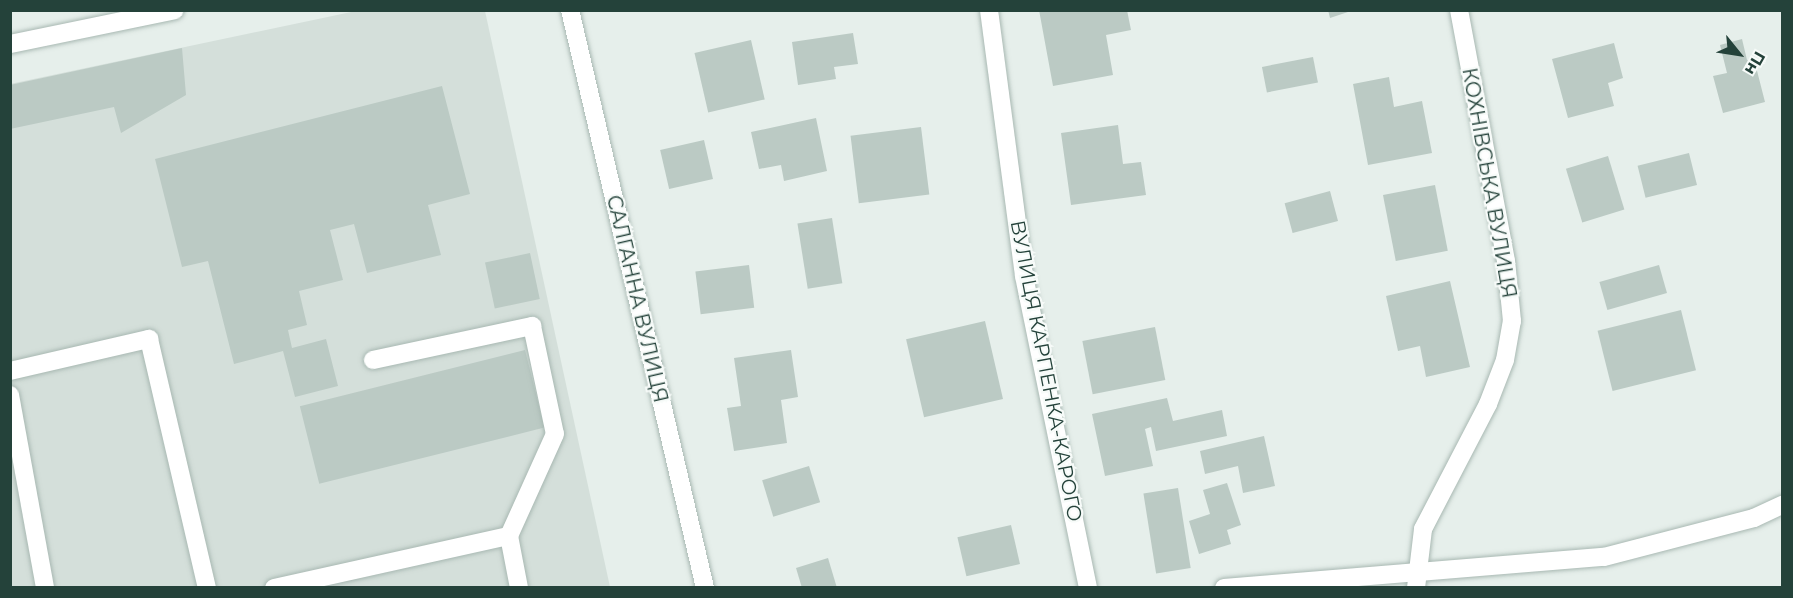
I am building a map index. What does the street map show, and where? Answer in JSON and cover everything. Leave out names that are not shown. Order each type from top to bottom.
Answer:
[{"type":"street","points":[[10,44],[175,10]]},
{"type":"street","name":"САЛГАННА ВУЛИЦЯ","points":[[570,10],[705,588]]},
{"type":"street","name":"ВУЛИЦЯ КАРПЕНКА-КАРОГО","points":[[989,10],[1024,276],[1088,588]]},
{"type":"street","name":"КОХНІВСЬКА ВУЛИЦЯ","points":[[1415,580],[1423,529],[1488,404],[1505,360],[1512,321],[1506,261],[1459,10]]},
{"type":"street","points":[[373,360],[532,326],[555,434],[509,536],[519,588]]},
{"type":"street","points":[[10,371],[149,339],[207,588]]},
{"type":"street","points":[[10,394],[19,489],[45,588]]},
{"type":"street","points":[[1224,588],[1415,580],[1604,556],[1754,518],[1782,505]]},
{"type":"street","points":[[274,588],[509,536]]},
{"type":"shaded area","points":[[356,11],[485,11],[610,587],[11,587],[10,84]]},
{"type":"building","points":[[1039,10],[1127,10],[1131,30],[1106,35],[1113,75],[1053,86]]},
{"type":"building","points":[[1328,10],[1351,10],[1351,11],[1330,18]]},
{"type":"building","points":[[853,33],[858,64],[834,67],[836,79],[798,85],[792,42]]},
{"type":"building","points":[[1742,39],[1747,60],[1754,59],[1765,102],[1723,113],[1713,76],[1727,73],[1720,45]]},
{"type":"building","points":[[751,40],[765,99],[708,112],[694,53]]},
{"type":"building","points":[[1614,43],[1623,78],[1608,83],[1614,106],[1568,118],[1552,59]]},
{"type":"building","points":[[182,48],[186,95],[121,133],[114,107],[10,129],[10,85]]},
{"type":"building","points":[[1313,57],[1318,83],[1267,92],[1262,67]]},
{"type":"building","points":[[1389,77],[1394,107],[1422,101],[1432,153],[1368,165],[1353,84]]},
{"type":"building","points":[[442,86],[470,194],[428,205],[441,255],[367,273],[354,224],[330,230],[343,280],[299,291],[307,325],[288,330],[292,348],[326,339],[338,386],[295,397],[283,351],[234,364],[208,261],[182,267],[155,159]]},
{"type":"building","points":[[816,118],[827,171],[784,181],[781,165],[759,169],[751,132]]},
{"type":"building","points":[[1118,125],[1123,164],[1141,162],[1146,195],[1071,205],[1061,133]]},
{"type":"building","points":[[921,127],[929,194],[859,203],[851,136]]},
{"type":"building","points":[[704,140],[713,179],[669,189],[660,150]]},
{"type":"building","points":[[1689,153],[1697,185],[1646,198],[1638,166]]},
{"type":"building","points":[[1608,156],[1624,210],[1582,222],[1566,169]]},
{"type":"building","points":[[1435,185],[1448,251],[1396,261],[1383,195]]},
{"type":"building","points":[[1330,191],[1338,221],[1293,233],[1285,203]]},
{"type":"building","points":[[832,218],[842,283],[808,289],[797,223]]},
{"type":"building","points":[[530,253],[540,299],[495,309],[485,263]]},
{"type":"building","points":[[749,265],[754,308],[701,314],[695,272]]},
{"type":"building","points":[[1659,265],[1667,293],[1607,310],[1599,282]]},
{"type":"building","points":[[1450,281],[1470,367],[1426,377],[1420,346],[1398,351],[1386,296]]},
{"type":"building","points":[[1681,310],[1696,370],[1613,391],[1598,331]]},
{"type":"building","points":[[985,321],[1003,399],[924,417],[906,339]]},
{"type":"building","points":[[1155,327],[1165,380],[1093,394],[1082,341]]},
{"type":"building","points":[[525,350],[544,428],[319,484],[300,406]]},
{"type":"building","points":[[791,350],[798,397],[781,400],[787,443],[734,451],[727,408],[741,406],[734,358]]},
{"type":"building","points":[[1167,398],[1173,421],[1222,410],[1227,436],[1156,451],[1151,427],[1145,429],[1153,466],[1105,476],[1092,414]]},
{"type":"building","points":[[1264,436],[1275,486],[1243,493],[1238,466],[1205,474],[1200,451]]},
{"type":"building","points":[[809,466],[820,502],[773,517],[762,480]]},
{"type":"building","points":[[1227,483],[1241,525],[1227,530],[1231,544],[1199,554],[1189,521],[1210,514],[1203,490]]},
{"type":"building","points":[[1178,488],[1191,568],[1156,573],[1143,493]]},
{"type":"building","points":[[1011,525],[1020,564],[966,576],[957,537]]},
{"type":"building","points":[[828,558],[837,588],[802,588],[796,568]]}]
